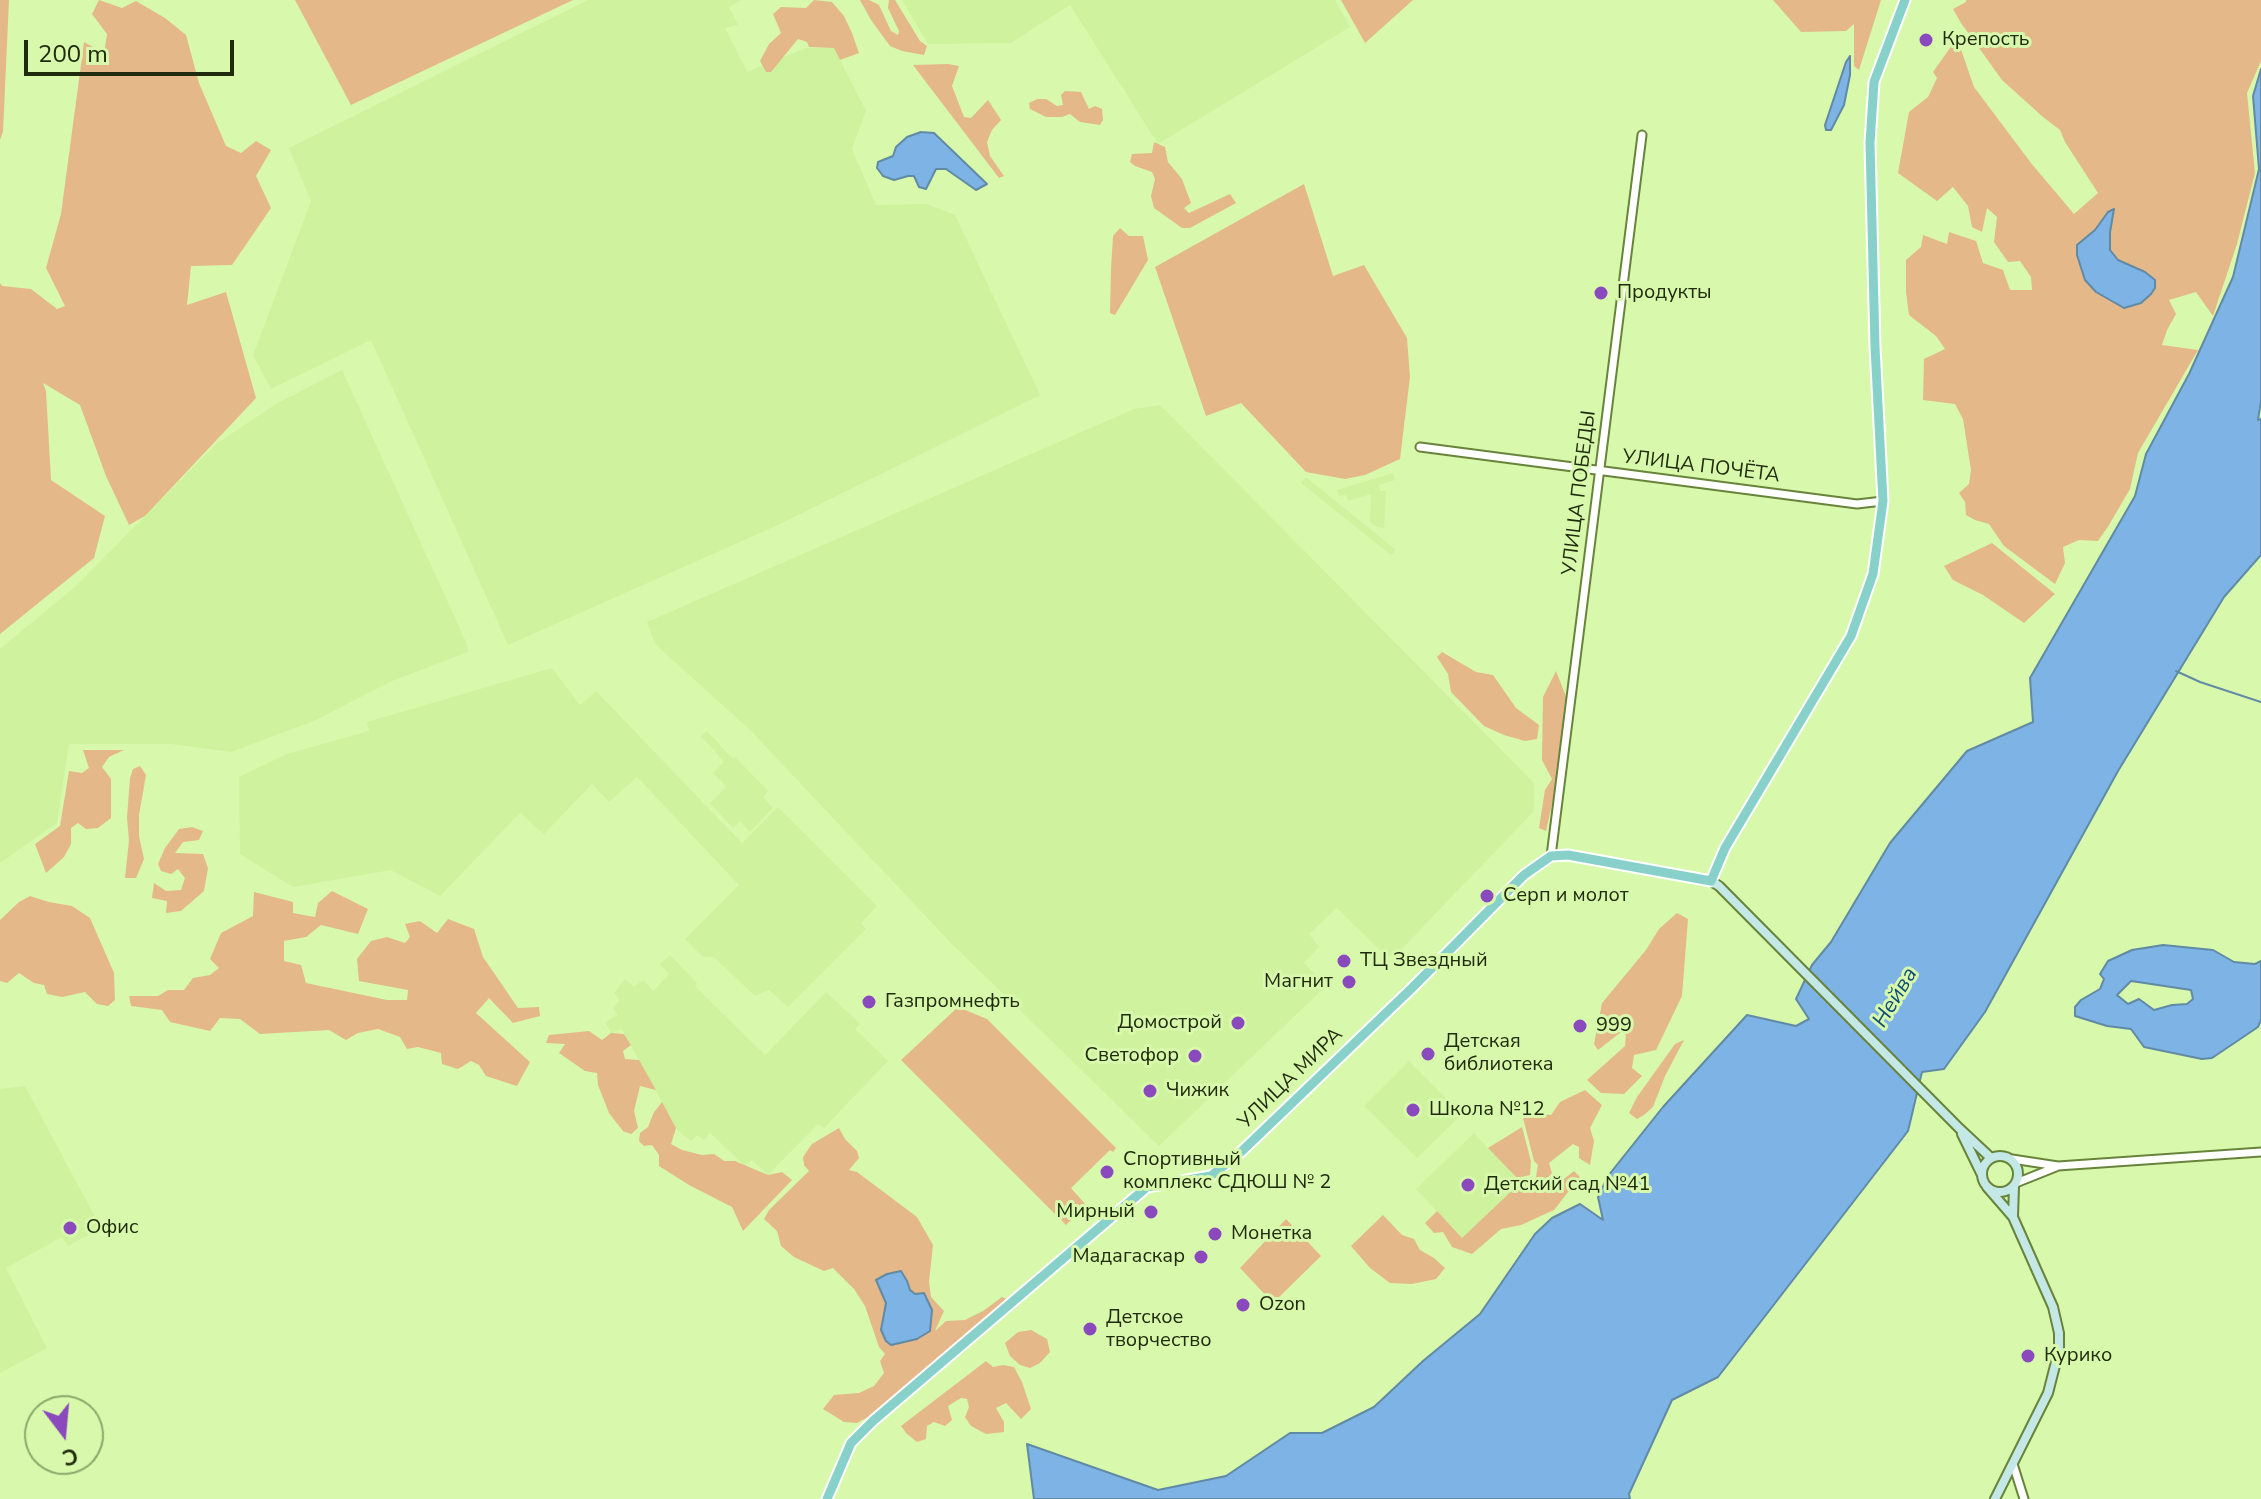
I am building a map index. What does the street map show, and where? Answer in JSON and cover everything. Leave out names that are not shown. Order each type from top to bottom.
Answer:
[{"type":"main road","points":[[1711,881],[1725,848],[1851,636],[1873,574],[1883,501],[1875,347],[1870,143],[1874,82],[1905,0]]},
{"type":"main road","points":[[1551,856],[1568,855],[1711,881],[1719,886],[1991,1158]]},
{"type":"main road","name":"УЛИЦА МИРА","points":[[827,1499],[851,1443],[897,1400],[1147,1187],[1211,1176],[1242,1151],[1413,987],[1524,875],[1551,856]]},
{"type":"main road","points":[[1960,1129],[1987,1187],[2013,1217],[2053,1307],[2059,1333],[2059,1350],[2048,1393],[1995,1499]]},
{"type":"main road","points":[[1982,1176],[1984,1166],[1991,1158],[2002,1156],[2012,1159],[2019,1172],[2013,1217]]},
{"type":"main road","points":[[1987,1187],[1999,1192],[2015,1185]]},
{"type":"street","name":"УЛИЦА ПОБЕДЫ","points":[[1551,856],[1642,135]]},
{"type":"street","name":"УЛИЦА ПОЧЁТА","points":[[1420,447],[1857,504],[1883,501]]},
{"type":"street","points":[[2012,1159],[2058,1166],[2261,1152]]},
{"type":"street","points":[[2015,1185],[2058,1166]]},
{"type":"street","points":[[2013,1464],[2024,1499]]},
{"type":"shaded area","points":[[0,0],[9,0],[3,132],[0,140]]},
{"type":"shaded area","points":[[99,0],[122,8],[136,1],[186,35],[199,83],[226,146],[241,153],[256,141],[271,150],[256,176],[271,208],[232,265],[191,266],[187,305],[226,292],[256,398],[145,516],[129,525],[106,476],[80,405],[43,383],[51,480],[105,516],[94,558],[0,634],[0,283],[2,286],[31,289],[57,309],[65,306],[46,268],[61,214],[84,42],[104,53],[107,34],[92,14]]},
{"type":"shaded area","points":[[295,0],[573,0],[351,105]]},
{"type":"shaded area","points":[[588,0],[741,0],[729,7],[738,25],[725,28],[747,72],[806,48],[834,48],[866,111],[852,149],[876,205],[926,204],[955,215],[1040,395],[778,525],[508,645],[371,340],[271,389],[253,355],[311,201],[289,148]]},
{"type":"shaded area","points":[[814,0],[832,2],[844,16],[859,53],[840,60],[834,48],[809,47],[807,42],[798,39],[771,72],[766,72],[760,61],[769,44],[781,33],[773,14],[781,7],[806,8]]},
{"type":"shaded area","points":[[860,0],[879,5],[891,31],[898,35],[888,8],[889,0],[895,0],[920,41],[927,46],[924,55],[890,46]]},
{"type":"shaded area","points":[[902,0],[1335,0],[1350,27],[1158,144],[1070,5],[1011,43],[928,44]]},
{"type":"shaded area","points":[[1341,0],[1413,0],[1365,43]]},
{"type":"shaded area","points":[[1773,0],[1881,0],[1859,70],[1854,66],[1854,24],[1846,31],[1801,32]]},
{"type":"shaded area","points":[[2261,0],[2261,61],[2247,93],[2255,173],[2237,244],[2213,316],[2196,292],[2169,300],[2176,314],[2162,345],[2198,350],[2138,453],[2130,489],[2109,525],[2098,541],[2079,540],[2063,547],[2065,563],[2055,584],[2004,546],[1989,524],[1966,515],[1965,502],[1959,493],[1969,484],[1971,470],[1963,419],[1955,404],[1923,400],[1924,359],[1945,349],[1936,336],[1909,315],[1906,260],[1921,247],[1923,235],[1947,244],[1949,232],[1976,241],[1983,263],[2003,270],[2010,290],[2032,290],[2031,277],[2020,261],[2008,262],[1994,242],[1997,217],[1987,208],[1982,232],[1972,227],[1968,206],[1953,187],[1937,201],[1898,173],[1909,112],[1928,97],[1937,78],[1933,72],[1957,38],[1974,87],[2074,214],[2098,193],[2060,130],[2002,80],[1961,23],[1953,9],[1966,2]],"holes":[[[2114,209],[2110,250],[2118,260],[2131,265],[2124,308],[2096,292],[2077,245]]]},
{"type":"shaded area","points":[[913,65],[959,66],[952,86],[964,117],[971,118],[988,100],[1001,120],[987,142],[990,156],[1004,176],[999,178]]},
{"type":"shaded area","points":[[1065,91],[1081,92],[1089,109],[1095,106],[1102,109],[1100,125],[1080,122],[1070,114],[1046,117],[1030,109],[1029,103],[1037,99],[1063,105],[1061,95]]},
{"type":"shaded area","points":[[1154,142],[1165,147],[1168,162],[1182,179],[1191,203],[1184,208],[1189,213],[1230,194],[1236,203],[1190,228],[1182,228],[1154,208],[1151,196],[1155,179],[1152,172],[1130,162],[1132,154],[1152,153]]},
{"type":"shaded area","points":[[1304,184],[1333,276],[1364,265],[1407,338],[1410,377],[1400,459],[1365,475],[1345,479],[1306,472],[1241,403],[1206,416],[1155,267]]},
{"type":"shaded area","points":[[1120,228],[1129,236],[1143,236],[1148,260],[1115,315],[1110,313],[1111,269],[1113,236]]},
{"type":"shaded area","points":[[342,370],[468,652],[392,681],[314,721],[231,752],[171,744],[69,744],[57,823],[0,863],[0,649],[76,586],[216,444],[276,404]]},
{"type":"shaded area","points":[[1160,405],[1534,783],[1534,811],[1396,955],[1386,956],[1337,908],[1309,934],[1319,947],[1304,963],[1326,986],[1159,1146],[950,942],[750,730],[655,644],[647,622],[1134,409]]},
{"type":"shaded area","points":[[1393,473],[1395,480],[1379,485],[1380,491],[1386,491],[1384,528],[1370,522],[1371,494],[1348,501],[1346,495],[1339,496],[1337,490]]},
{"type":"shaded area","points":[[1306,477],[1396,550],[1391,555],[1301,483]]},
{"type":"shaded area","points":[[1992,543],[2055,594],[2024,623],[1983,595],[1953,580],[1944,566]]},
{"type":"shaded area","points":[[1442,652],[1476,672],[1493,675],[1516,708],[1539,725],[1537,739],[1525,741],[1484,726],[1451,692],[1448,674],[1437,657]]},
{"type":"shaded area","points":[[552,668],[580,705],[596,691],[742,843],[778,807],[877,906],[861,923],[866,929],[788,1007],[769,990],[755,996],[714,957],[703,957],[685,939],[739,885],[637,777],[609,802],[592,784],[544,834],[520,813],[440,896],[391,870],[293,887],[240,854],[239,777],[287,754],[369,731],[367,722]]},
{"type":"shaded area","points":[[1556,671],[1567,699],[1556,786],[1546,831],[1539,828],[1545,790],[1552,779],[1542,760],[1543,697]]},
{"type":"shaded area","points":[[707,731],[768,791],[763,797],[773,808],[750,832],[740,821],[733,828],[710,803],[726,787],[713,773],[724,762],[701,736]]},
{"type":"shaded area","points":[[83,750],[124,750],[109,757],[102,767],[111,779],[111,818],[98,828],[86,829],[78,823],[71,828],[71,844],[64,857],[46,873],[35,844],[60,826],[69,771],[82,773],[89,768]]},
{"type":"shaded area","points":[[140,766],[146,775],[139,815],[144,859],[136,878],[125,878],[130,778],[133,769]]},
{"type":"shaded area","points":[[192,827],[203,831],[199,840],[183,842],[175,853],[203,854],[208,868],[204,891],[181,911],[166,913],[167,901],[152,898],[154,883],[166,891],[181,890],[185,878],[178,869],[171,874],[161,871],[158,864],[179,829]]},
{"type":"shaded area","points":[[332,891],[368,909],[358,934],[321,925],[306,937],[284,941],[284,961],[301,965],[306,983],[387,1000],[407,1000],[408,990],[359,981],[357,959],[371,941],[387,937],[405,943],[410,937],[405,924],[420,921],[437,933],[448,919],[474,929],[483,957],[518,1008],[539,1007],[540,1016],[513,1023],[489,998],[476,1013],[530,1062],[517,1086],[486,1076],[479,1065],[471,1061],[458,1069],[442,1064],[441,1053],[418,1047],[407,1049],[400,1037],[378,1029],[358,1033],[346,1040],[329,1030],[260,1034],[240,1019],[220,1018],[210,1031],[170,1022],[162,1010],[131,1006],[129,996],[158,996],[168,990],[184,990],[193,978],[210,975],[219,968],[210,959],[221,933],[253,916],[254,892],[293,902],[293,913],[315,917],[318,903]]},
{"type":"shaded area","points":[[30,896],[72,906],[90,918],[114,973],[115,1000],[108,1006],[97,1004],[85,992],[62,997],[47,994],[44,985],[34,983],[19,973],[7,983],[0,981],[0,920]]},
{"type":"shaded area","points":[[1677,913],[1688,919],[1682,996],[1656,1050],[1634,1055],[1632,1068],[1642,1076],[1624,1094],[1601,1093],[1587,1080],[1625,1046],[1626,1035],[1621,1032],[1598,1050],[1594,1044],[1602,1003],[1646,950],[1659,929]]},
{"type":"shaded area","points":[[670,955],[697,983],[695,986],[765,1055],[826,992],[860,1024],[855,1029],[888,1061],[824,1128],[818,1124],[768,1175],[752,1160],[745,1166],[710,1133],[703,1140],[698,1135],[691,1141],[677,1130],[622,1029],[611,1033],[605,1022],[618,1015],[613,1008],[620,999],[614,993],[625,979],[634,987],[643,980],[653,991],[669,974],[660,964]]},
{"type":"shaded area","points":[[958,1007],[987,1019],[1116,1148],[1113,1152],[1110,1150],[1071,1188],[1086,1205],[1066,1225],[901,1060]]},
{"type":"shaded area","points":[[589,1031],[602,1040],[611,1033],[624,1034],[631,1045],[623,1051],[625,1059],[639,1060],[656,1090],[640,1086],[634,1111],[638,1128],[631,1134],[623,1131],[609,1113],[598,1085],[597,1073],[585,1071],[559,1053],[565,1044],[546,1043],[549,1035]]},
{"type":"shaded area","points":[[1684,1040],[1653,1107],[1637,1119],[1629,1113],[1637,1097],[1675,1044]]},
{"type":"shaded area","name":"Школа №12","points":[[1409,1061],[1462,1114],[1417,1158],[1364,1106]]},
{"type":"shaded area","points":[[25,1086],[101,1228],[68,1246],[62,1237],[6,1268],[47,1348],[0,1373],[0,1089]]},
{"type":"shaded area","points":[[1585,1090],[1602,1105],[1590,1128],[1594,1141],[1590,1165],[1579,1158],[1579,1147],[1573,1144],[1549,1163],[1552,1173],[1543,1184],[1535,1182],[1538,1165],[1534,1161],[1523,1118],[1532,1113],[1551,1115],[1560,1102]]},
{"type":"shaded area","points":[[662,1102],[676,1128],[671,1144],[702,1155],[714,1154],[724,1161],[735,1161],[768,1175],[782,1172],[792,1180],[743,1231],[732,1207],[659,1166],[659,1155],[652,1145],[644,1146],[639,1141],[640,1133],[648,1127]]},
{"type":"shaded area","points":[[1522,1127],[1531,1161],[1530,1175],[1517,1178],[1488,1148]]},
{"type":"shaded area","points":[[839,1128],[859,1158],[849,1170],[857,1172],[917,1217],[933,1245],[929,1282],[931,1297],[944,1311],[935,1331],[946,1321],[965,1320],[1002,1297],[1010,1300],[870,1416],[857,1423],[844,1422],[823,1409],[834,1395],[859,1393],[874,1386],[884,1373],[880,1361],[885,1354],[879,1347],[865,1306],[854,1289],[833,1268],[824,1271],[794,1257],[781,1246],[777,1231],[764,1219],[769,1210],[809,1171],[803,1157],[812,1144]],"holes":[[[876,1280],[907,1281],[910,1290],[932,1310],[930,1323],[881,1330],[886,1303]]]},
{"type":"shaded area","name":"Детский сад №41","points":[[1474,1133],[1521,1182],[1462,1238],[1416,1189]]},
{"type":"shaded area","points":[[1574,1171],[1580,1177],[1554,1210],[1521,1225],[1501,1229],[1472,1254],[1452,1247],[1443,1232],[1434,1233],[1425,1223],[1437,1211],[1462,1238],[1521,1182],[1554,1187]]},
{"type":"shaded area","points":[[1383,1215],[1402,1235],[1414,1239],[1420,1250],[1445,1268],[1436,1279],[1412,1284],[1390,1283],[1370,1268],[1351,1246]]},
{"type":"shaded area","points":[[1286,1219],[1321,1256],[1273,1303],[1240,1268]]},
{"type":"shaded area","points":[[1031,1330],[1047,1339],[1050,1352],[1030,1368],[1020,1365],[1010,1356],[1005,1343],[1018,1332]]},
{"type":"shaded area","points":[[986,1361],[993,1367],[1014,1367],[1031,1409],[1021,1419],[1006,1403],[996,1408],[1004,1422],[1004,1432],[986,1434],[971,1426],[965,1417],[969,1407],[967,1399],[961,1398],[948,1406],[952,1420],[945,1426],[934,1422],[927,1426],[926,1439],[917,1442],[907,1434],[901,1426]]},
{"type":"water","points":[[1850,56],[1844,105],[1831,130],[1826,130],[1825,125]]},
{"type":"water","name":"Нейва","points":[[2261,69],[2261,401],[2258,420],[2261,419],[2261,555],[2224,597],[2118,771],[1985,1012],[1944,1069],[1922,1072],[1908,1131],[1718,1377],[1672,1400],[1629,1494],[1630,1499],[1034,1499],[1027,1444],[1158,1490],[1226,1476],[1290,1433],[1322,1433],[1374,1407],[1480,1314],[1535,1234],[1552,1218],[1580,1204],[1603,1220],[1598,1197],[1608,1176],[1663,1107],[1747,1015],[1796,1026],[1809,1019],[1796,999],[1812,965],[1831,942],[1890,843],[1967,751],[2033,722],[2030,678],[2135,496],[2146,454],[2189,374],[2233,277],[2259,169],[2253,96]]},
{"type":"water","points":[[921,132],[934,133],[987,184],[976,190],[946,169],[936,169],[926,189],[919,187],[914,176],[894,180],[883,176],[877,168],[878,162],[893,156],[896,147],[907,137]]},
{"type":"water","points":[[2114,209],[2110,250],[2118,260],[2155,280],[2151,294],[2141,303],[2124,308],[2096,292],[2085,280],[2077,255],[2077,245]]},
{"type":"water","points":[[2163,945],[2213,950],[2234,962],[2255,964],[2261,961],[2261,1020],[2258,1027],[2212,1058],[2202,1059],[2144,1047],[2131,1029],[2107,1026],[2075,1016],[2075,1007],[2081,1000],[2100,989],[2104,979],[2100,974],[2108,961],[2132,950]],"holes":[[[2131,981],[2191,990],[2193,999],[2187,1004],[2154,1010],[2139,999],[2128,1004],[2117,995]]]},
{"type":"water","points":[[901,1271],[910,1290],[915,1294],[924,1293],[932,1310],[930,1331],[917,1339],[891,1345],[881,1330],[886,1303],[876,1280]]},
{"type":"waterway","points":[[2176,671],[2261,702]]},
{"type":"place","name":"Крепость","points":[[1926,40]]},
{"type":"place","name":"Продукты","points":[[1601,293]]},
{"type":"place","name":"Серп и молот","points":[[1487,896]]},
{"type":"place","name":"ТЦ Звездный","points":[[1344,961]]},
{"type":"place","name":"Магнит","points":[[1349,982]]},
{"type":"place","name":"Газпромнефть","points":[[869,1002]]},
{"type":"place","name":"Домострой","points":[[1238,1023]]},
{"type":"place","name":"999","points":[[1580,1026]]},
{"type":"place","name":"Детская библиотека","points":[[1428,1054]]},
{"type":"place","name":"Светофор","points":[[1195,1056]]},
{"type":"place","name":"Чижик","points":[[1150,1091]]},
{"type":"place","name":"Школа №12","points":[[1413,1110]]},
{"type":"place","name":"Спортивный комплекс СДЮШ № 2","points":[[1107,1172]]},
{"type":"place","name":"Детский сад №41","points":[[1468,1185]]},
{"type":"place","name":"Мирный","points":[[1151,1212]]},
{"type":"place","name":"Офис","points":[[70,1228]]},
{"type":"place","name":"Монетка","points":[[1215,1234]]},
{"type":"place","name":"Мадагаскар","points":[[1201,1257]]},
{"type":"place","name":"Ozon","points":[[1243,1305]]},
{"type":"place","name":"Детское творчество","points":[[1090,1329]]},
{"type":"place","name":"Курико","points":[[2028,1356]]}]
